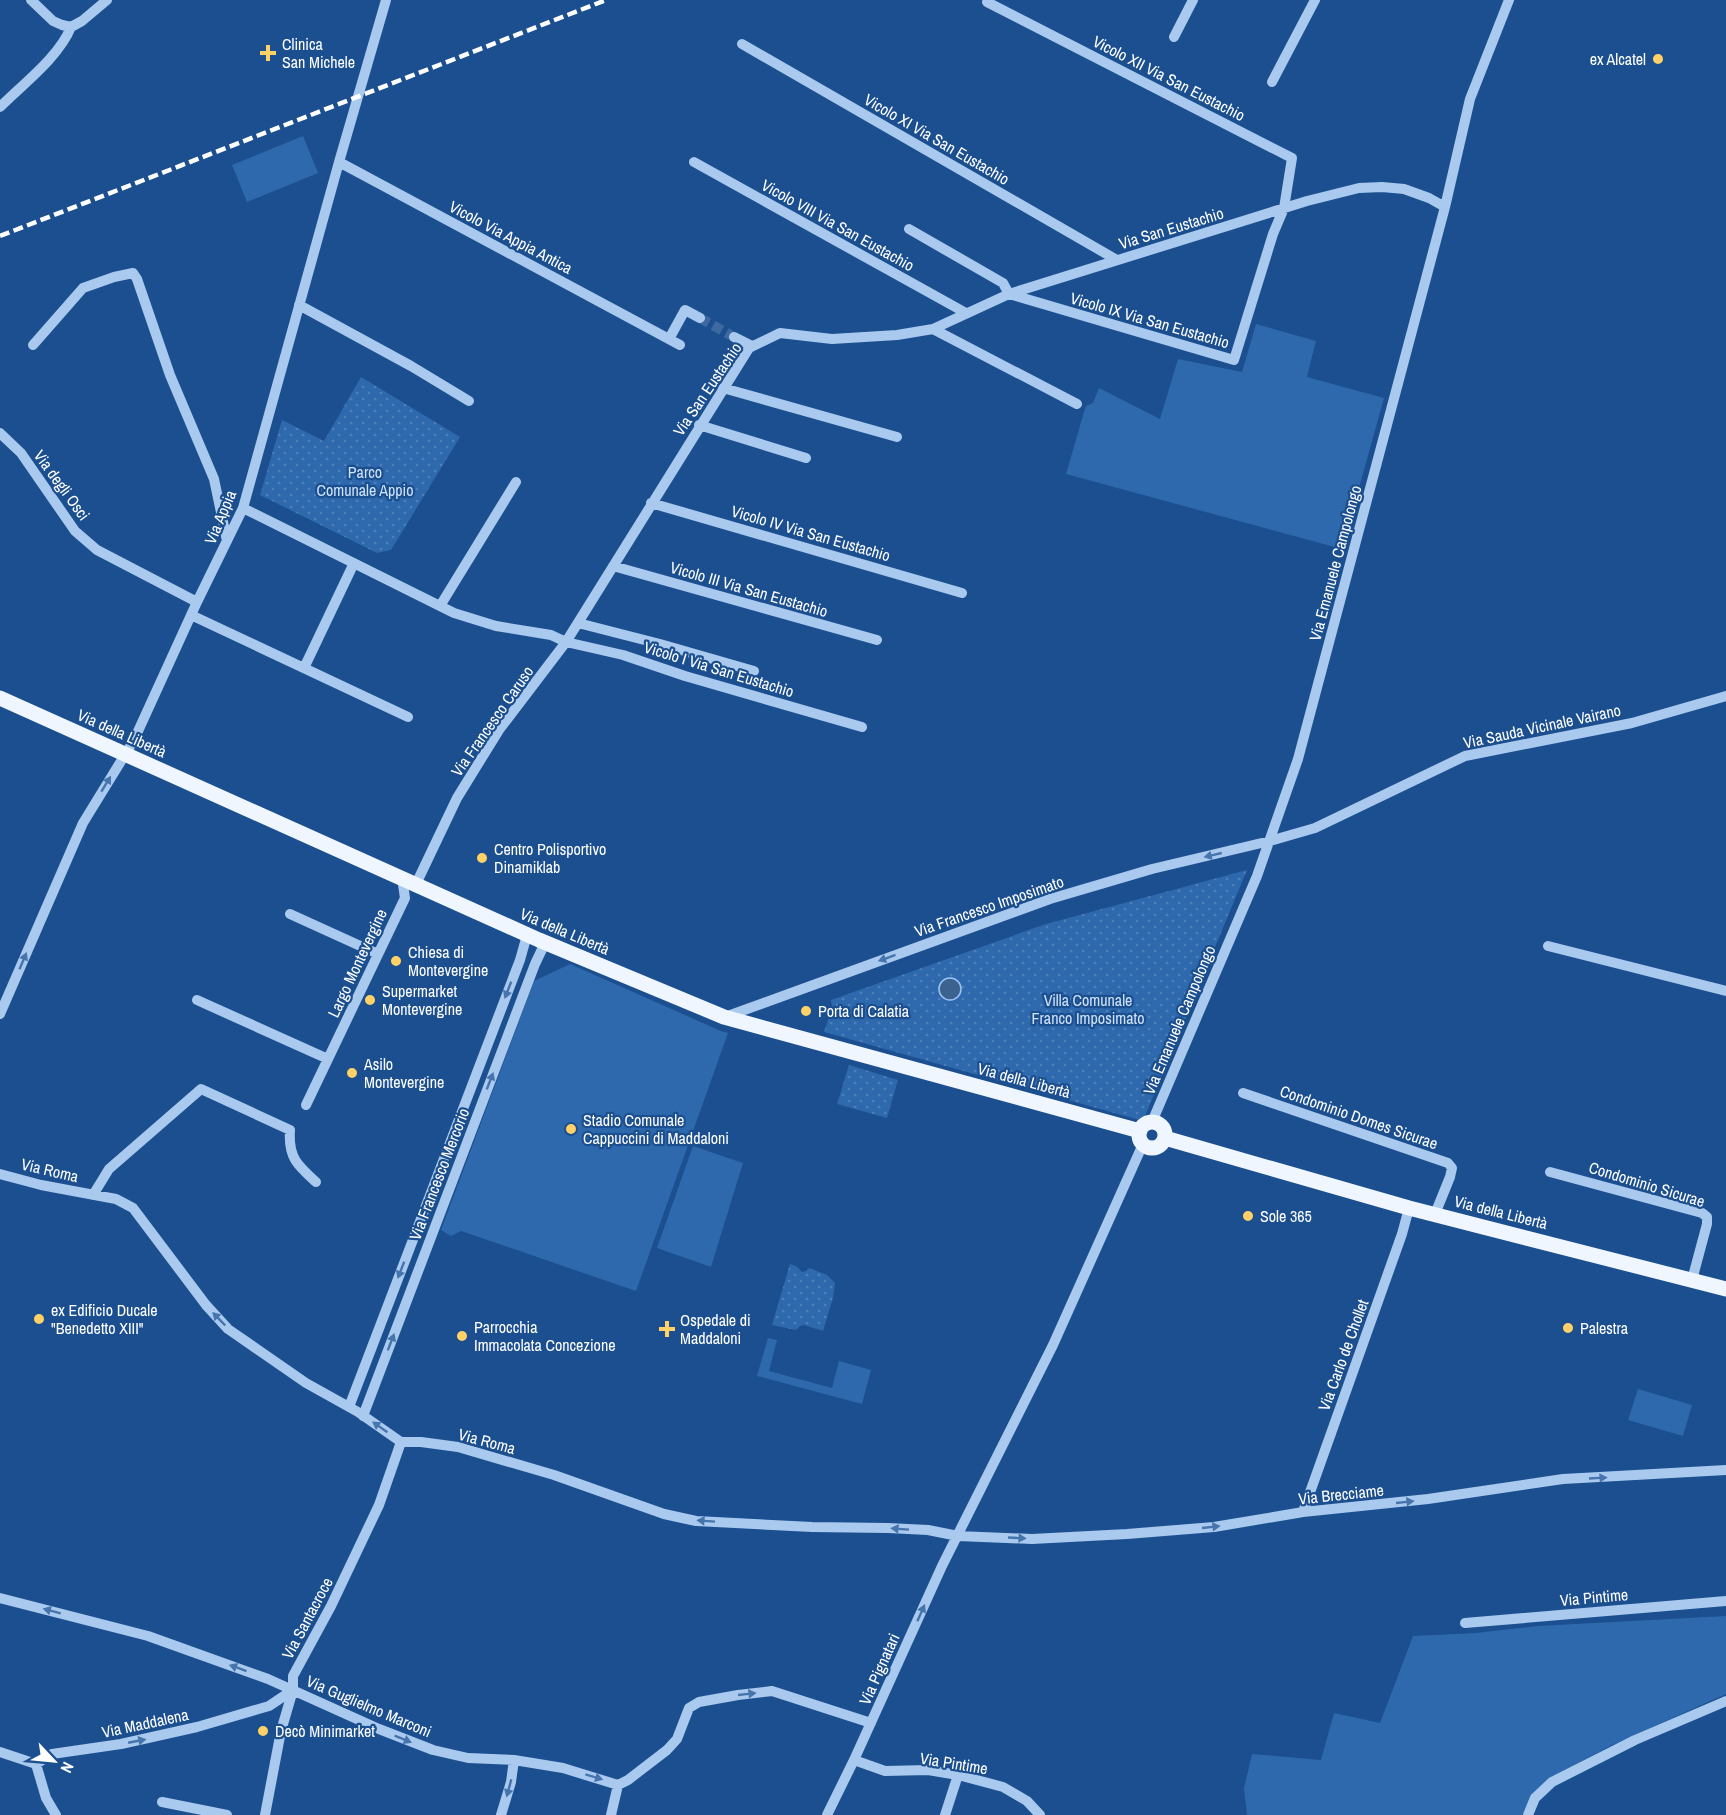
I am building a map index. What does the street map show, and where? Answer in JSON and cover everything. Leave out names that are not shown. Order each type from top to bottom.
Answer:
[{"type":"main road","name":"Via della Libertà","points":[[0,698],[544,943],[724,1017],[1145,1132]]},
{"type":"main road","points":[[1156,1123],[1163,1128],[1165,1138],[1163,1143],[1155,1148],[1146,1147],[1145,1132],[1156,1123]]},
{"type":"main road","name":"Via della Libertà","points":[[1165,1138],[1409,1208],[1726,1289]]},
{"type":"street","points":[[31,0],[53,21],[71,27]]},
{"type":"street","points":[[0,107],[47,61],[66,38],[71,27],[82,21],[107,0]]},
{"type":"street","name":"Via Appia","points":[[0,1014],[83,823],[134,740],[243,508],[386,0]]},
{"type":"street","points":[[1174,37],[1193,0]]},
{"type":"street","name":"Via Emanuele Campolongo","points":[[958,1536],[1053,1346],[1257,876],[1270,841],[1298,759],[1445,207],[1470,99],[1509,0]]},
{"type":"street","points":[[1272,82],[1311,1]]},
{"type":"street","name":"Vicolo XII Via San Eustachio","points":[[987,2],[1292,158],[1284,208]]},
{"type":"street","name":"Vicolo XI Via San Eustachio","points":[[742,44],[1117,260]]},
{"type":"street","name":"Vicolo Via Appia Antica","points":[[339,162],[675,342],[685,310],[700,318]]},
{"type":"street","name":"Vicolo VIII Via San Eustachio","points":[[694,162],[966,314]]},
{"type":"street","name":"Via San Eustachio","points":[[566,642],[699,425],[752,346],[780,333],[832,339],[897,335],[933,329],[1009,294],[1284,208],[1359,188],[1404,189],[1429,198],[1445,207]]},
{"type":"street","name":"Vicolo IX Via San Eustachio","points":[[1009,294],[1234,360],[1273,234],[1284,208]]},
{"type":"street","points":[[909,229],[1003,283],[1009,294]]},
{"type":"street","points":[[33,345],[83,288],[133,273],[170,375],[214,479],[227,541]]},
{"type":"street","points":[[300,305],[469,401]]},
{"type":"street","points":[[933,329],[1077,404]]},
{"type":"street","points":[[734,337],[752,346]]},
{"type":"street","points":[[723,388],[897,437]]},
{"type":"street","points":[[699,425],[806,458]]},
{"type":"street","name":"Via degli Osci","points":[[0,433],[21,453],[75,531],[97,550],[197,602]]},
{"type":"street","points":[[440,606],[516,482]]},
{"type":"street","name":"Vicolo IV Via San Eustachio","points":[[651,503],[962,593]]},
{"type":"street","points":[[243,508],[454,613],[496,626],[551,635],[566,642]]},
{"type":"street","points":[[304,668],[354,563]]},
{"type":"street","name":"Vicolo III Via San Eustachio","points":[[613,566],[877,640]]},
{"type":"street","points":[[191,615],[408,717]]},
{"type":"street","points":[[578,623],[754,671]]},
{"type":"street","name":"Vicolo I Via San Eustachio","points":[[566,642],[623,655],[685,676],[862,727]]},
{"type":"street","name":"Via Francesco Caruso","points":[[409,881],[499,730],[566,642]]},
{"type":"street","name":"Via Sauda Vicinale Vairano","points":[[1270,841],[1315,828],[1465,756],[1632,723],[1726,696]]},
{"type":"street","name":"Via Francesco Imposimato","points":[[724,1017],[1050,899],[1152,869],[1270,841]]},
{"type":"street","name":"Largo Montevergine","points":[[306,1106],[405,898],[409,881]]},
{"type":"street","points":[[290,914],[378,954]]},
{"type":"street","name":"Via Francesco Mercorio","points":[[349,1407],[520,960],[527,935]]},
{"type":"street","name":"Via Francesco Mercorio","points":[[363,1416],[544,943]]},
{"type":"street","points":[[1548,946],[1726,991]]},
{"type":"street","points":[[197,1000],[328,1059]]},
{"type":"street","name":"Via Roma","points":[[93,1195],[109,1169],[201,1089],[290,1130],[289,1142],[296,1163],[316,1182]]},
{"type":"street","name":"Condominio Domes Sicurae","points":[[1242,1093],[1448,1163],[1452,1168],[1450,1177],[1435,1214]]},
{"type":"street","name":"Condominio Sicurae","points":[[1551,1172],[1702,1213],[1707,1217],[1707,1224],[1692,1280]]},
{"type":"street","name":"Via Roma","points":[[0,1174],[41,1185],[116,1199],[133,1208],[206,1305],[228,1329],[306,1383],[349,1407],[400,1442],[421,1442],[458,1448],[554,1475],[664,1514],[696,1521],[928,1530],[958,1536]]},
{"type":"street","name":"Via Carlo de Chollet","points":[[1303,1512],[1402,1234],[1409,1208]]},
{"type":"street","name":"Via Santacroce","points":[[265,1815],[281,1731],[293,1690],[294,1676],[331,1606],[379,1505],[400,1442]]},
{"type":"street","name":"Via Brecciame","points":[[958,1536],[1032,1539],[1214,1527],[1303,1512],[1428,1499],[1563,1479],[1726,1470]]},
{"type":"street","name":"Via Pignatari","points":[[827,1815],[958,1536]]},
{"type":"street","name":"Via Guglielmo Marconi","points":[[0,1598],[148,1636],[267,1678],[343,1714],[417,1745],[468,1758],[514,1760],[563,1768],[618,1785]]},
{"type":"street","name":"Via Pintime","points":[[1465,1623],[1726,1601]]},
{"type":"street","name":"Via Maddalena","points":[[36,1764],[52,1754],[122,1744],[197,1727],[269,1706],[293,1690]]},
{"type":"street","points":[[611,1815],[618,1785],[667,1750],[677,1739],[689,1708],[699,1702],[772,1691],[871,1723]]},
{"type":"street","points":[[1528,1815],[1535,1798],[1552,1782],[1635,1740],[1726,1701]]},
{"type":"street","points":[[0,1752],[36,1764],[46,1798],[56,1815]]},
{"type":"street","points":[[501,1815],[511,1782],[514,1760]]},
{"type":"street","name":"Via Pintime","points":[[854,1760],[885,1772],[928,1770],[1003,1787],[1027,1801],[1040,1815]]},
{"type":"street","points":[[945,1815],[958,1775]]},
{"type":"street","points":[[162,1802],[227,1815]]},
{"type":"green space","points":[[303,136],[318,173],[247,202],[232,165]]},
{"type":"green space","points":[[1256,324],[1316,341],[1307,377],[1384,398],[1342,549],[1066,474],[1086,406],[1093,403],[1099,388],[1160,419],[1178,359],[1242,372]]},
{"type":"green space","name":"Parco Comunale Appio","points":[[361,377],[460,437],[391,550],[377,553],[260,495],[282,420],[324,441]]},
{"type":"green space","name":"Villa Comunale Franco Imposimato","points":[[1247,870],[1143,1121],[824,1032],[832,1007],[831,1000],[1046,924]]},
{"type":"green space","points":[[570,964],[728,1033],[636,1291],[461,1231],[451,1236],[441,1230],[534,981]]},
{"type":"green space","points":[[849,1065],[898,1080],[887,1118],[837,1104]]},
{"type":"green space","points":[[693,1146],[743,1163],[711,1267],[657,1248]]},
{"type":"green space","points":[[790,1264],[802,1272],[809,1268],[827,1275],[835,1283],[823,1331],[804,1325],[796,1330],[772,1325]]},
{"type":"green space","points":[[768,1338],[777,1340],[769,1371],[832,1388],[839,1361],[871,1370],[862,1404],[757,1376]]},
{"type":"green space","points":[[1638,1389],[1692,1405],[1683,1436],[1628,1420]]},
{"type":"green space","points":[[1726,1616],[1726,1694],[1610,1746],[1548,1779],[1535,1791],[1522,1815],[1247,1815],[1244,1788],[1252,1754],[1321,1760],[1334,1713],[1380,1723],[1413,1636],[1476,1633],[1537,1626]]},
{"type":"shaded area","points":[[950,978],[960,985],[961,989],[954,999],[950,1000],[940,993],[939,989],[946,979]]},
{"type":"tunnel","points":[[700,318],[734,337]]},
{"type":"railway","points":[[0,236],[606,0]]},
{"type":"place","name":"Clinica San Michele","points":[[268,53]]},
{"type":"place","name":"ex Alcatel","points":[[1658,59]]},
{"type":"place","name":"Centro Polisportivo Dinamiklab","points":[[482,858]]},
{"type":"place","name":"Chiesa di Montevergine","points":[[396,961]]},
{"type":"place","name":"Supermarket Montevergine","points":[[370,1000]]},
{"type":"place","name":"Porta di Calatia","points":[[806,1011]]},
{"type":"place","name":"Asilo Montevergine","points":[[352,1073]]},
{"type":"place","name":"Stadio Comunale Cappuccini di Maddaloni","points":[[571,1129]]},
{"type":"place","name":"Sole 365","points":[[1248,1216]]},
{"type":"place","name":"ex Edificio Ducale \"Benedetto XIII\"","points":[[39,1319]]},
{"type":"place","name":"Palestra","points":[[1568,1328]]},
{"type":"place","name":"Ospedale di Maddaloni","points":[[667,1329]]},
{"type":"place","name":"Parrocchia Immacolata Concezione","points":[[462,1336]]},
{"type":"place","name":"Decò Minimarket","points":[[263,1731]]}]
